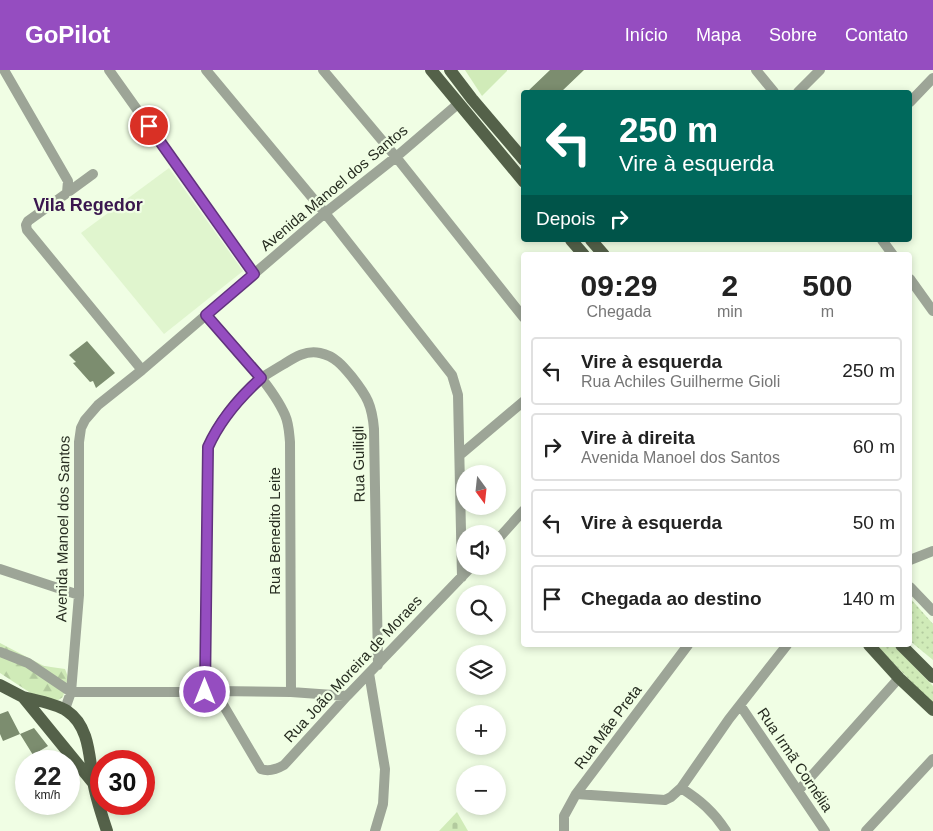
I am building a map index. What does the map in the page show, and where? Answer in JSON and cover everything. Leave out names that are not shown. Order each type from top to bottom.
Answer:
[{"type":"main road","points":[[430,70],[521,178]]},
{"type":"main road","points":[[454,73],[521,156]]},
{"type":"main road","points":[[573,242],[581,252]]},
{"type":"main road","points":[[593,242],[601,252]]},
{"type":"main road","points":[[871,647],[899,678],[933,710]]},
{"type":"main road","points":[[903,647],[931,673]]},
{"type":"main road","points":[[0,686],[23,696],[65,709],[76,718],[86,740],[90,762]]},
{"type":"main road","points":[[23,696],[66,750]]},
{"type":"main road","points":[[47,727],[51,715],[55,711],[65,709]]},
{"type":"main road","points":[[80,750],[86,740]]},
{"type":"main road","points":[[80,767],[90,779]]},
{"type":"main road","points":[[103,815],[107,831]]},
{"type":"street","points":[[4,70],[68,181],[67,193]]},
{"type":"street","points":[[109,70],[254,274]]},
{"type":"street","points":[[206,70],[325,213],[452,375],[458,395],[462,577]]},
{"type":"street","points":[[323,70],[396,157],[521,314]]},
{"type":"street","points":[[756,70],[772,90]]},
{"type":"street","points":[[800,90],[820,70]]},
{"type":"street","points":[[912,100],[933,78]]},
{"type":"street","name":"Avenida Manoel dos Santos","points":[[65,709],[71,692],[79,595],[79,442],[81,428],[85,420],[98,405],[142,370],[325,213],[396,157],[459,103]]},
{"type":"street","points":[[93,174],[28,221],[26,225],[27,230],[142,370]]},
{"type":"street","points":[[912,282],[933,311]]},
{"type":"street","name":"Rua Benedito Leite","points":[[206,315],[261,378],[285,415],[288,425],[290,442],[291,692]]},
{"type":"street","name":"Rua Guiligli","points":[[210,692],[208,447],[214,432],[224,418],[261,378],[296,356],[307,352],[319,352],[332,356],[342,364],[368,399],[371,407],[374,429],[378,665]]},
{"type":"street","points":[[460,455],[521,404]]},
{"type":"street","points":[[506,529],[521,513]]},
{"type":"street","points":[[912,559],[933,550]]},
{"type":"street","points":[[0,569],[79,595]]},
{"type":"street","name":"Rua João Moreira de Moraes","points":[[210,692],[261,769],[271,770],[284,765],[347,696],[462,577]]},
{"type":"street","points":[[912,589],[933,611]]},
{"type":"street","name":"Rua Mãe Preta","points":[[564,831],[564,816],[576,794],[686,647]]},
{"type":"street","points":[[576,794],[665,800],[672,797],[681,788],[740,705],[784,647]]},
{"type":"street","points":[[0,652],[28,663],[71,692],[291,692],[347,696]]},
{"type":"street","points":[[369,673],[385,769],[383,804],[375,831]]},
{"type":"street","points":[[799,790],[899,678]]},
{"type":"street","name":"Rua Irmã Cornélia","points":[[740,705],[825,831]]},
{"type":"street","points":[[866,831],[933,759]]},
{"type":"street","points":[[681,788],[700,800],[711,810],[726,831]]},
{"type":"shaded area","points":[[169,168],[243,271],[164,334],[81,233]]},
{"type":"green space","points":[[465,70],[507,70],[507,71],[482,96]]},
{"type":"green space","points":[[912,600],[933,624],[933,660],[912,643]]},
{"type":"green space","points":[[0,643],[44,666],[65,669],[68,677],[63,697],[55,702],[46,703],[0,673]]},
{"type":"green space","points":[[878,647],[895,647],[933,686],[933,704]]},
{"type":"green space","points":[[456,813],[468,831],[439,831]]},
{"type":"building","points":[[550,70],[584,70],[563,90],[529,90]]},
{"type":"building","points":[[87,341],[115,373],[96,388],[93,381],[90,382],[73,363],[76,362],[69,355]]},
{"type":"building","points":[[8,711],[20,734],[3,741],[0,734],[0,714]]},
{"type":"building","points":[[34,728],[48,746],[41,750],[30,750],[20,734]]},
{"type":"district","name":"Vila Regedor","points":[[88,205]]},
{"type":"route","points":[[149,126],[254,274],[206,315],[261,378],[224,418],[214,432],[208,447],[206,459],[205,692]]}]
